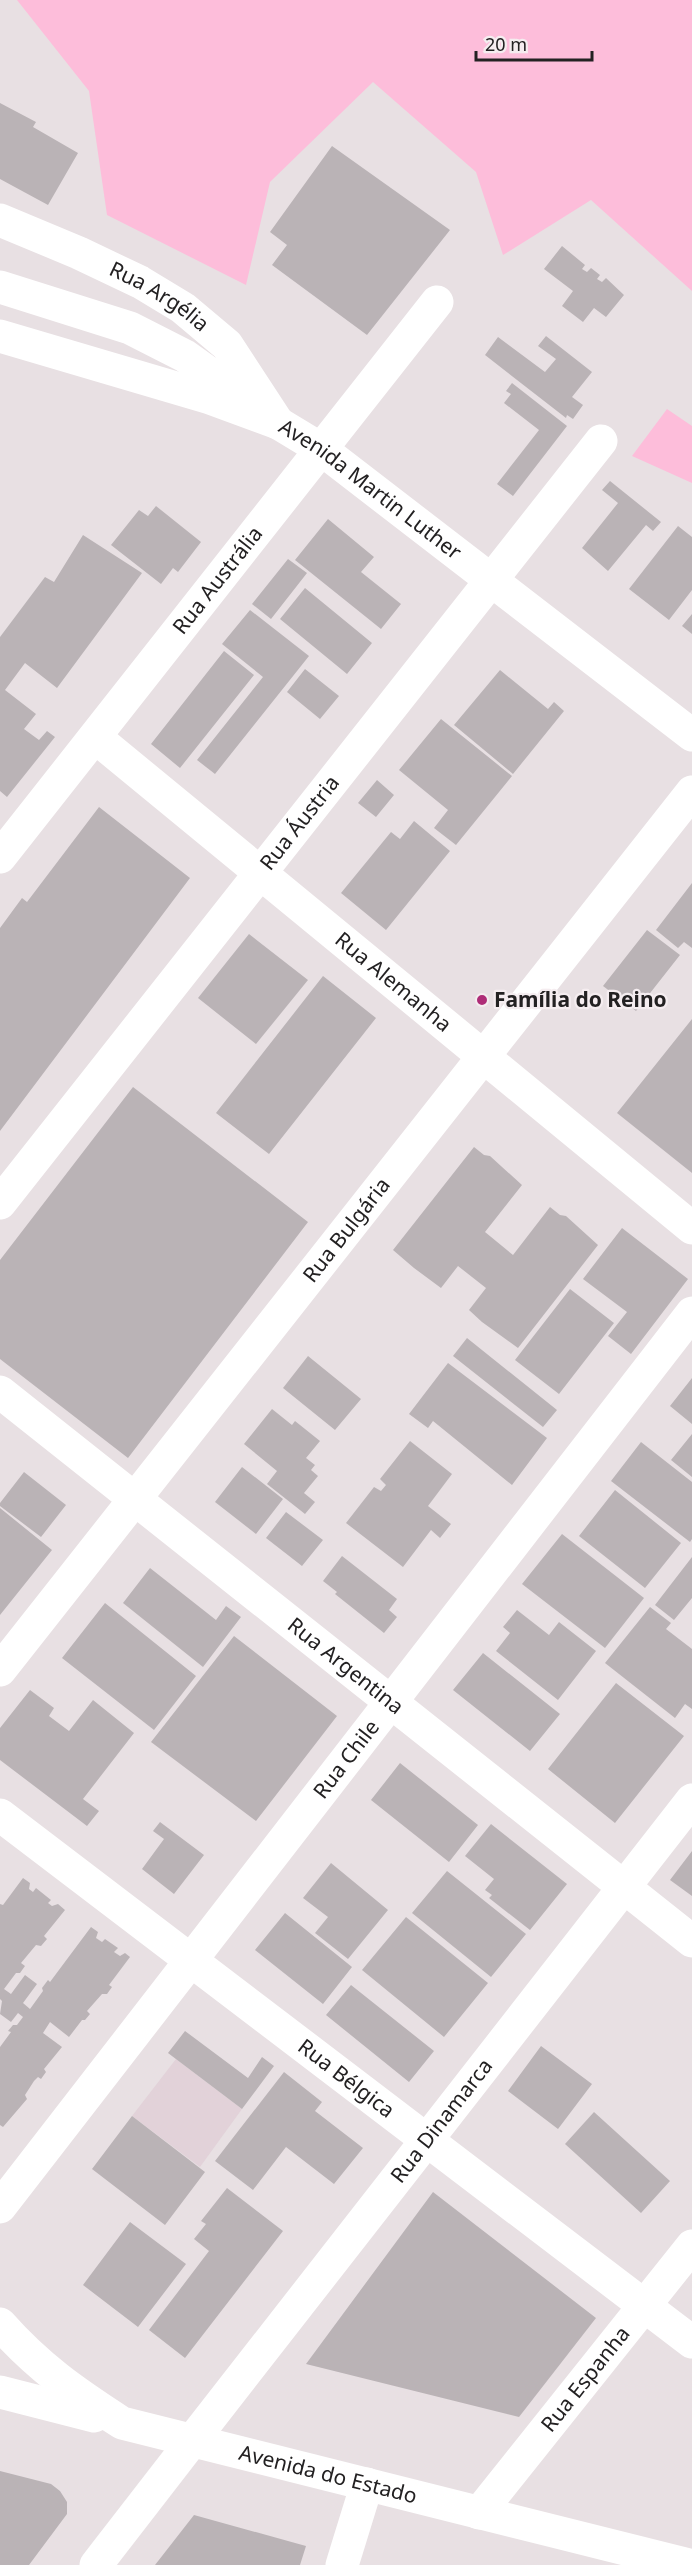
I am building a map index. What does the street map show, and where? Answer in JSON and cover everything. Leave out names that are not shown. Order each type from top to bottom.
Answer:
[{"type":"street","name":"Rua Argélia","points":[[0,220],[79,253],[140,282],[183,308],[227,345],[278,423]]},
{"type":"street","points":[[0,287],[130,328],[185,356],[278,423]]},
{"type":"street","name":"Rua Austrália","points":[[0,857],[437,302]]},
{"type":"street","name":"Avenida Martin Luther","points":[[0,336],[210,398],[278,423],[321,449],[692,735]]},
{"type":"street","name":"Rua Áustria","points":[[0,1203],[601,441]]},
{"type":"street","name":"Rua Alemanha","points":[[95,736],[692,1228]]},
{"type":"street","name":"Rua Bulgária","points":[[0,1670],[692,792]]},
{"type":"street","name":"Rua Chile","points":[[0,2207],[692,1313]]},
{"type":"street","name":"Rua Argentina","points":[[0,1392],[692,1941]]},
{"type":"street","name":"Rua Dinamarca","points":[[96,2565],[692,1800]]},
{"type":"street","name":"Rua Bélgica","points":[[0,1815],[692,2342]]},
{"type":"street","name":"Rua Espanha","points":[[479,2513],[692,2246]]},
{"type":"street","name":"Avenida do Estado","points":[[0,2324],[26,2353],[66,2387],[122,2423],[688,2565]]},
{"type":"street","points":[[0,2392],[122,2423]]},
{"type":"street","points":[[342,2565],[367,2484]]},
{"type":"shaded area","points":[[17,0],[692,0],[692,291],[591,200],[503,255],[476,172],[373,82],[270,182],[246,285],[107,215],[89,91]]},
{"type":"shaded area","points":[[667,409],[692,426],[692,483],[632,456]]},
{"type":"shaded area","points":[[176,2059],[242,2109],[200,2167],[132,2116]]},
{"type":"building","points":[[0,103],[36,122],[33,127],[78,153],[48,205],[0,179]]},
{"type":"building","points":[[332,146],[450,230],[367,335],[272,265],[287,245],[270,232]]},
{"type":"building","points":[[562,246],[585,265],[582,269],[587,272],[591,268],[600,275],[597,279],[602,282],[606,278],[624,295],[606,317],[594,308],[583,322],[562,306],[573,291],[544,269]]},
{"type":"building","points":[[546,336],[592,372],[572,397],[583,405],[573,419],[567,415],[566,418],[485,355],[498,337],[545,372],[556,359],[538,346]]},
{"type":"building","points":[[512,383],[567,426],[513,496],[497,484],[539,430],[504,403],[511,394],[506,391]]},
{"type":"building","points":[[610,481],[661,522],[653,531],[646,525],[608,571],[582,548],[618,503],[602,490]]},
{"type":"building","points":[[156,506],[201,542],[178,572],[173,568],[161,584],[111,545],[139,510],[148,516]]},
{"type":"building","points":[[328,519],[374,557],[361,572],[401,604],[381,629],[295,560]]},
{"type":"building","points":[[678,526],[692,537],[692,590],[669,620],[629,589]]},
{"type":"building","points":[[83,535],[142,573],[57,688],[25,663],[5,690],[36,714],[24,729],[39,740],[47,731],[55,737],[7,797],[0,791],[0,637],[45,577],[54,582]]},
{"type":"building","points":[[288,559],[307,573],[271,619],[252,604]]},
{"type":"building","points":[[305,588],[372,643],[347,674],[280,619]]},
{"type":"building","points":[[250,610],[309,656],[215,774],[197,760],[263,677],[222,644]]},
{"type":"building","points":[[692,614],[692,634],[682,626]]},
{"type":"building","points":[[224,651],[254,675],[180,768],[151,744]]},
{"type":"building","points":[[305,669],[339,696],[320,719],[287,692]]},
{"type":"building","points":[[500,670],[548,709],[554,702],[564,711],[513,774],[454,725]]},
{"type":"building","points":[[441,719],[512,776],[456,845],[434,828],[448,810],[399,770]]},
{"type":"building","points":[[377,780],[394,795],[376,817],[358,803]]},
{"type":"building","points":[[99,807],[190,878],[0,1131],[0,928],[22,898],[27,902]]},
{"type":"building","points":[[414,821],[450,851],[386,930],[341,893],[391,832],[400,839]]},
{"type":"building","points":[[692,883],[692,948],[684,942],[678,948],[656,930]]},
{"type":"building","points":[[647,930],[680,955],[636,1011],[603,986]]},
{"type":"building","points":[[249,934],[308,980],[256,1044],[198,998]]},
{"type":"building","points":[[323,976],[376,1018],[269,1154],[216,1113]]},
{"type":"building","points":[[692,1019],[692,1173],[617,1113]]},
{"type":"building","points":[[133,1087],[308,1222],[128,1458],[0,1359],[0,1260]]},
{"type":"building","points":[[474,1147],[484,1155],[490,1156],[522,1185],[485,1232],[513,1255],[550,1207],[560,1215],[566,1216],[598,1245],[518,1348],[469,1310],[486,1288],[458,1266],[441,1288],[393,1250]]},
{"type":"building","points":[[622,1228],[688,1279],[631,1354],[608,1336],[627,1312],[583,1279]]},
{"type":"building","points":[[570,1289],[614,1323],[559,1394],[515,1360]]},
{"type":"building","points":[[467,1338],[557,1410],[543,1427],[453,1356]]},
{"type":"building","points":[[308,1356],[361,1399],[335,1430],[283,1388]]},
{"type":"building","points":[[448,1363],[547,1438],[512,1485],[433,1421],[428,1428],[409,1414]]},
{"type":"building","points":[[692,1378],[692,1424],[670,1406]]},
{"type":"building","points":[[272,1409],[292,1425],[295,1421],[320,1441],[306,1458],[315,1465],[311,1470],[318,1476],[304,1493],[315,1502],[305,1514],[267,1484],[277,1471],[244,1444]]},
{"type":"building","points":[[692,1434],[692,1477],[671,1460]]},
{"type":"building","points":[[410,1441],[452,1474],[428,1506],[451,1524],[440,1538],[431,1530],[403,1567],[346,1523],[374,1487],[381,1491],[386,1485],[380,1479]]},
{"type":"building","points":[[641,1442],[692,1482],[692,1539],[690,1542],[611,1481]]},
{"type":"building","points":[[242,1467],[283,1499],[256,1534],[215,1502]]},
{"type":"building","points":[[24,1472],[66,1505],[41,1537],[0,1506]]},
{"type":"building","points":[[615,1490],[681,1543],[645,1588],[579,1536]]},
{"type":"building","points":[[0,1508],[52,1550],[0,1615]]},
{"type":"building","points":[[286,1512],[323,1540],[302,1566],[266,1538]]},
{"type":"building","points":[[562,1534],[644,1598],[605,1648],[522,1584]]},
{"type":"building","points":[[342,1556],[397,1599],[389,1610],[397,1617],[384,1633],[335,1594],[337,1592],[323,1581]]},
{"type":"building","points":[[692,1557],[692,1598],[674,1620],[655,1605]]},
{"type":"building","points":[[150,1568],[216,1620],[226,1606],[241,1617],[203,1667],[123,1603]]},
{"type":"building","points":[[105,1603],[196,1676],[154,1730],[62,1658]]},
{"type":"building","points":[[650,1607],[671,1623],[666,1629],[692,1649],[692,1709],[685,1704],[675,1718],[605,1663]]},
{"type":"building","points":[[517,1610],[549,1635],[559,1622],[596,1651],[558,1700],[496,1651],[510,1633],[503,1627]]},
{"type":"building","points":[[234,1636],[337,1716],[256,1821],[151,1742]]},
{"type":"building","points":[[483,1653],[560,1714],[530,1751],[453,1690]]},
{"type":"building","points":[[616,1683],[684,1736],[615,1823],[548,1769]]},
{"type":"building","points":[[30,1690],[54,1708],[49,1716],[69,1731],[93,1700],[134,1733],[83,1799],[99,1811],[87,1826],[0,1760],[0,1728]]},
{"type":"building","points":[[400,1763],[478,1825],[449,1862],[371,1800]]},
{"type":"building","points":[[160,1822],[204,1855],[174,1894],[142,1869],[164,1839],[153,1831]]},
{"type":"building","points":[[491,1824],[567,1884],[530,1930],[489,1898],[492,1895],[485,1890],[494,1879],[465,1856]]},
{"type":"building","points":[[692,1851],[692,1896],[670,1880]]},
{"type":"building","points":[[331,1863],[388,1910],[348,1959],[315,1933],[328,1917],[303,1898]]},
{"type":"building","points":[[447,1871],[526,1934],[491,1977],[412,1913]]},
{"type":"building","points":[[23,1878],[30,1883],[29,1889],[33,1892],[36,1888],[51,1900],[48,1903],[52,1906],[58,1904],[65,1910],[44,1936],[47,1939],[41,1946],[36,1945],[21,1963],[25,1966],[20,1973],[16,1973],[4,1989],[11,1994],[25,1975],[37,1984],[23,2003],[30,2009],[43,1991],[42,1988],[48,1980],[50,1982],[91,1927],[98,1932],[96,1938],[102,1942],[105,1939],[118,1948],[114,1952],[120,1956],[125,1953],[130,1957],[109,1985],[112,1987],[107,1994],[102,1994],[87,2011],[90,2014],[82,2020],[69,2037],[50,2022],[43,2033],[62,2047],[44,2069],[46,2072],[41,2079],[38,2077],[34,2081],[25,2095],[27,2099],[3,2127],[0,2125],[0,2047],[11,2032],[8,2031],[23,2017],[18,2013],[11,2022],[0,2014],[2,2001],[0,1999],[0,1904],[3,1905]]},
{"type":"building","points":[[285,1913],[352,1967],[323,2004],[255,1950]]},
{"type":"building","points":[[406,1917],[488,1983],[444,2037],[362,1970]]},
{"type":"building","points":[[351,1985],[434,2051],[409,2082],[326,2015]]},
{"type":"building","points":[[185,2031],[248,2078],[262,2057],[274,2066],[242,2109],[168,2053]]},
{"type":"building","points":[[541,2046],[592,2084],[558,2129],[508,2091]]},
{"type":"building","points":[[284,2072],[322,2102],[315,2111],[363,2148],[334,2184],[286,2147],[253,2190],[215,2161]]},
{"type":"building","points":[[594,2112],[670,2181],[641,2213],[565,2144]]},
{"type":"building","points":[[132,2116],[205,2172],[165,2225],[92,2169]]},
{"type":"building","points":[[227,2188],[283,2231],[185,2358],[149,2330],[209,2251],[194,2239],[206,2224],[201,2221]]},
{"type":"building","points":[[433,2192],[596,2318],[519,2417],[306,2364]]},
{"type":"building","points":[[130,2222],[186,2264],[138,2327],[83,2285]]},
{"type":"building","points":[[0,2471],[51,2484],[60,2491],[67,2502],[67,2514],[29,2565],[0,2565]]},
{"type":"building","points":[[194,2515],[306,2546],[300,2565],[155,2565]]},
{"type":"place","name":"Família do Reino","points":[[482,1000]]}]
